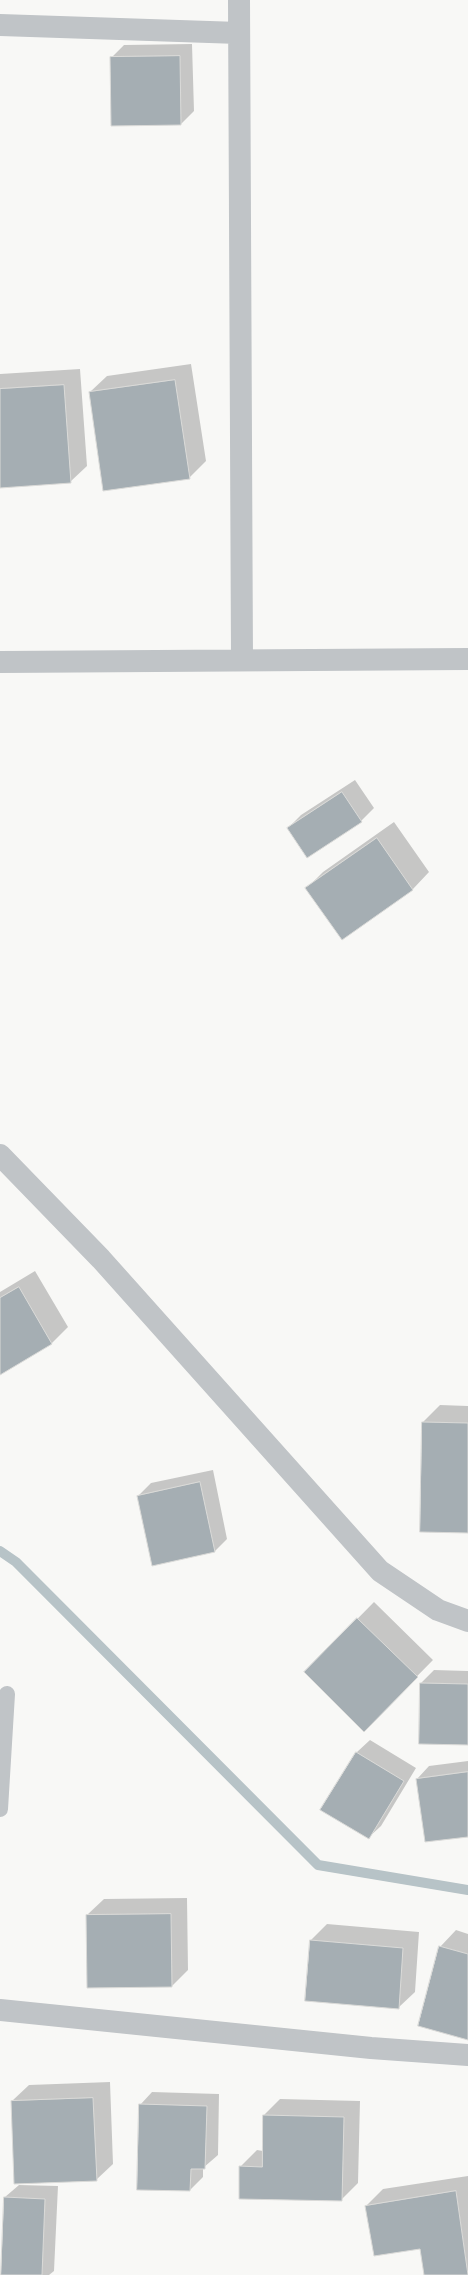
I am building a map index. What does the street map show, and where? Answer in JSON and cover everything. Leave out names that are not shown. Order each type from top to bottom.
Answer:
[{"type":"street","points":[[239,0],[242,659]]},
{"type":"street","points":[[0,25],[239,33]]},
{"type":"street","points":[[0,662],[242,659],[468,659]]},
{"type":"street","points":[[0,1155],[101,1259],[380,1571],[438,1610],[468,1621]]},
{"type":"street","points":[[0,2010],[371,2048],[468,2056]]},
{"type":"lane","points":[[0,1809],[7,1694]]},
{"type":"building","points":[[180,56],[181,125],[111,126],[110,57]]},
{"type":"building","points":[[175,380],[190,479],[103,491],[89,392]]},
{"type":"building","points":[[64,385],[71,483],[0,488],[0,389]]},
{"type":"building","points":[[342,792],[362,822],[307,858],[287,828]]},
{"type":"building","points":[[377,838],[413,890],[342,940],[305,888]]},
{"type":"building","points":[[19,1287],[52,1344],[0,1375],[0,1298]]},
{"type":"building","points":[[422,1422],[468,1423],[468,1533],[420,1532]]},
{"type":"building","points":[[200,1482],[215,1552],[152,1566],[137,1496]]},
{"type":"building","points":[[357,1618],[418,1677],[364,1732],[304,1672]]},
{"type":"building","points":[[420,1683],[468,1684],[468,1745],[419,1744]]},
{"type":"building","points":[[356,1752],[404,1781],[369,1839],[320,1810]]},
{"type":"building","points":[[468,1772],[468,1837],[425,1842],[416,1779]]},
{"type":"building","points":[[171,1914],[172,1987],[87,1988],[86,1915]]},
{"type":"building","points":[[310,1940],[403,1948],[399,2009],[305,2001]]},
{"type":"building","points":[[439,1946],[468,1954],[468,2040],[418,2026]]},
{"type":"building","points":[[93,2098],[97,2181],[14,2184],[11,2101]]},
{"type":"building","points":[[139,2104],[207,2106],[205,2169],[191,2169],[190,2191],[137,2190]]},
{"type":"building","points":[[263,2115],[344,2117],[342,2201],[239,2199],[239,2166],[262,2167]]},
{"type":"building","points":[[456,2191],[468,2275],[424,2275],[420,2249],[374,2256],[365,2206]]},
{"type":"building","points":[[4,2197],[45,2199],[42,2275],[1,2275]]},
{"type":"waterway","points":[[0,1551],[16,1562],[318,1865],[468,1890]]}]
